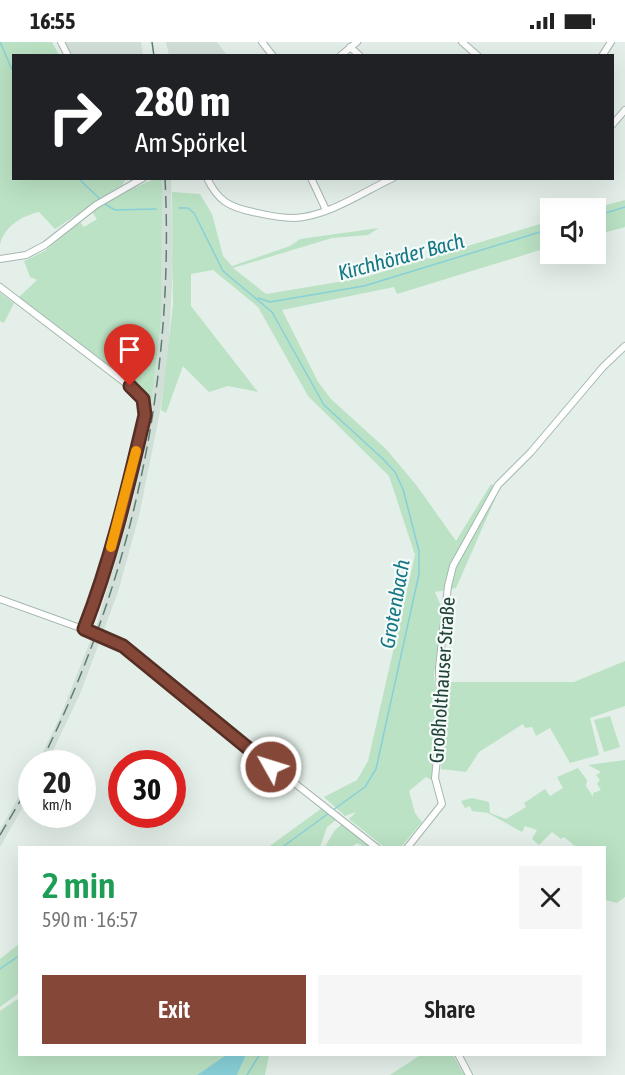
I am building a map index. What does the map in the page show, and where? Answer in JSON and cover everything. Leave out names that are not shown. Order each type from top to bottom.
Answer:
[{"type":"street","points":[[262,42],[271,54]]},
{"type":"street","points":[[341,54],[357,42]]},
{"type":"street","points":[[462,42],[476,54]]},
{"type":"street","points":[[350,47],[358,54]]},
{"type":"street","points":[[614,123],[625,110]]},
{"type":"street","points":[[208,180],[220,200],[231,207],[292,218],[326,210],[390,180]]},
{"type":"street","points":[[312,180],[326,210]]},
{"type":"street","points":[[0,259],[26,255],[45,245],[130,181]]},
{"type":"street","points":[[0,287],[140,394],[144,403],[145,415],[132,470],[96,598],[84,629]]},
{"type":"street","name":"Großholthauser Straße","points":[[409,846],[442,804],[435,780],[441,720],[439,668],[446,622],[448,586],[457,556],[498,485],[531,452],[603,367],[625,346]]},
{"type":"street","points":[[0,599],[113,640],[271,767],[337,814],[374,846]]},
{"type":"street","points":[[459,1056],[469,1075]]},
{"type":"shaded area","points":[[64,42],[141,42],[143,54],[70,54]]},
{"type":"shaded area","points":[[166,42],[217,42],[226,54],[169,54]]},
{"type":"shaded area","points":[[161,180],[171,180],[173,266],[168,357],[160,412],[139,516],[118,592],[80,694],[53,750],[44,750],[60,717],[97,624],[134,497],[151,405],[161,322]]},
{"type":"shaded area","points":[[18,798],[18,816],[0,847],[0,830]]},
{"type":"green space","points":[[0,42],[52,42],[58,54],[12,54],[12,180],[125,180],[122,185],[55,229],[39,212],[20,219],[5,232],[0,245]]},
{"type":"green space","points":[[152,180],[162,180],[161,322],[151,405],[140,392],[18,298],[37,280],[30,277],[24,261],[45,251],[80,222],[84,227],[97,219],[92,212],[118,195]]},
{"type":"green space","points":[[172,192],[200,194],[212,214],[223,256],[232,266],[290,246],[300,239],[379,228],[368,235],[332,238],[233,268],[266,294],[362,278],[540,224],[540,250],[397,294],[394,287],[282,310],[318,382],[331,399],[386,449],[417,486],[456,541],[491,484],[499,490],[456,588],[435,592],[443,611],[434,675],[438,716],[431,780],[426,777],[409,791],[415,813],[422,822],[402,846],[383,846],[349,819],[356,812],[345,816],[324,797],[357,780],[368,761],[415,555],[389,476],[308,396],[258,307],[213,270],[191,274],[191,306],[258,392],[228,386],[209,392],[183,366],[166,413],[161,410],[173,304]]},
{"type":"green space","points":[[625,200],[625,227],[606,232],[606,205]]},
{"type":"green space","points":[[0,293],[14,303],[4,323],[0,321]]},
{"type":"green space","points":[[625,661],[625,706],[590,718],[599,755],[570,763],[550,728],[536,736],[532,727],[525,728],[523,724],[479,752],[466,772],[441,769],[445,727],[444,682],[574,682]]},
{"type":"green space","points":[[610,716],[620,747],[604,752],[594,720]]},
{"type":"green space","points":[[625,760],[625,897],[617,903],[606,900],[606,846],[575,846],[564,837],[561,839],[552,832],[539,845],[532,839],[537,830],[525,826],[522,832],[488,813],[472,811],[470,806],[465,808],[461,801],[472,798],[489,802],[490,813],[506,819],[526,807],[524,803],[545,789],[550,796],[563,788],[557,777],[578,768],[587,780],[586,786],[593,797],[593,793],[601,790],[597,784],[600,780],[596,775],[601,772],[588,765]]},
{"type":"green space","points":[[322,808],[336,820],[327,827],[320,846],[270,846]]},
{"type":"green space","points":[[342,824],[346,825],[372,846],[357,843],[352,846],[325,846],[335,830]]},
{"type":"green space","points":[[18,945],[18,994],[0,1007],[0,959]]},
{"type":"green space","points":[[18,999],[18,1056],[225,1056],[197,1075],[0,1075],[0,1011]]},
{"type":"green space","points":[[246,1056],[269,1056],[265,1075],[237,1075]]},
{"type":"green space","points":[[419,1056],[454,1056],[464,1075],[390,1075]]},
{"type":"water","points":[[225,1056],[246,1056],[237,1075],[197,1075]]},
{"type":"waterway","points":[[0,42],[12,69]]},
{"type":"waterway","points":[[80,180],[101,200]]},
{"type":"waterway","points":[[105,204],[115,210],[156,209]]},
{"type":"waterway","name":"Kirchhörder Bach","points":[[606,213],[625,207]]},
{"type":"waterway","name":"Grotenbach","points":[[179,208],[188,208],[194,213],[223,271],[272,312],[324,405],[395,472],[403,489],[419,551],[419,574],[376,769],[365,787],[333,810]]},
{"type":"waterway","name":"Kirchhörder Bach","points":[[258,298],[270,302],[364,286],[540,232]]},
{"type":"waterway","name":"Grotenbach","points":[[284,846],[329,813]]},
{"type":"waterway","name":"Grotenbach","points":[[0,969],[18,956]]},
{"type":"waterway","points":[[247,1075],[259,1056]]},
{"type":"railway","points":[[152,42],[154,54]]},
{"type":"railway","points":[[46,750],[72,695],[100,624],[123,552],[141,479],[154,405],[163,330],[166,254],[165,180]]},
{"type":"railway","points":[[0,835],[18,805]]},
{"type":"slow traffic","points":[[111,547],[136,451]]},
{"type":"route","points":[[130,386],[143,399],[145,415],[117,527],[96,598],[84,629],[123,646],[271,767]]}]
